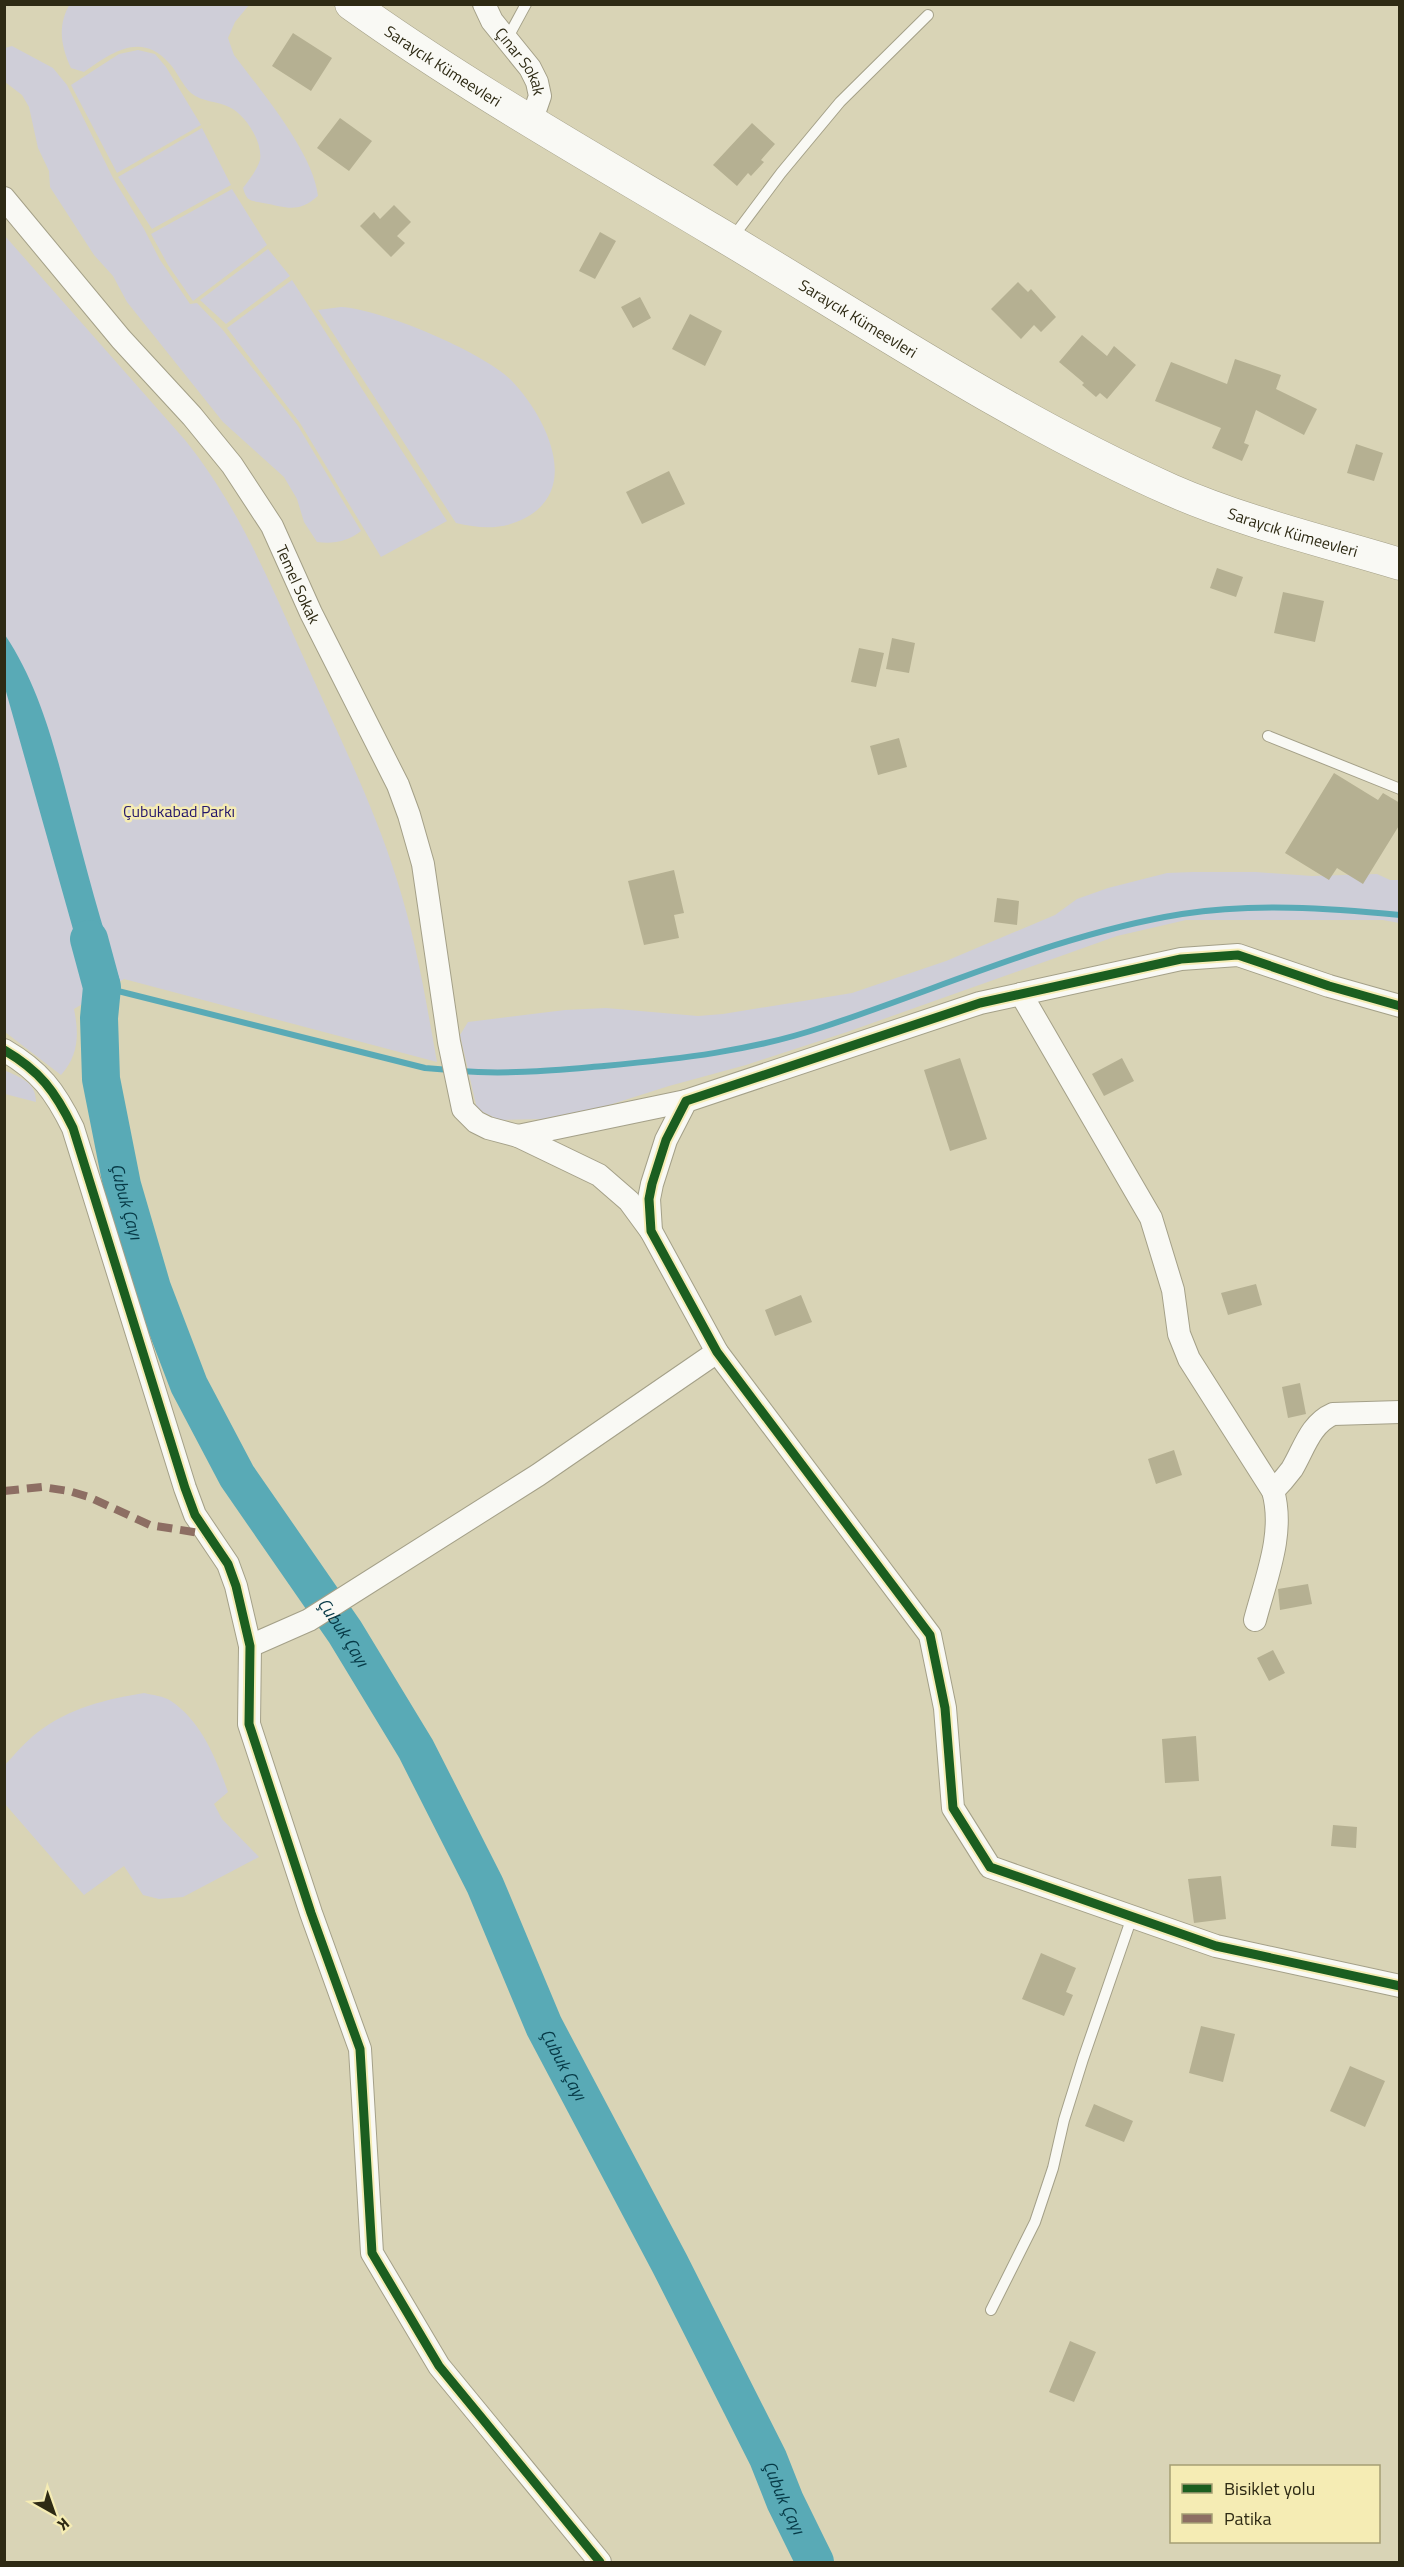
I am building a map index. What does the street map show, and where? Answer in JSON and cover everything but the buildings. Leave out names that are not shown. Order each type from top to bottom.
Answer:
[{"type":"main road","name":"Saraycık Kümeevleri","points":[[351,4],[404,42],[531,122],[1004,404],[1133,472],[1175,491],[1228,511],[1400,564]]},
{"type":"street","name":"Çınar Sokak","points":[[484,4],[492,21],[537,82],[540,96],[531,122]]},
{"type":"street","name":"Temel Sokak","points":[[4,198],[121,339],[192,416],[232,465],[272,526],[311,613],[398,785],[410,815],[423,864],[449,1042],[463,1109],[476,1122],[488,1128],[518,1136]]},
{"type":"street","points":[[518,1136],[686,1101],[980,1003],[1181,959],[1238,955],[1400,1006]]},
{"type":"street","points":[[1021,994],[1151,1218],[1173,1290],[1179,1334],[1189,1359],[1273,1491],[1277,1504],[1278,1527],[1255,1620]]},
{"type":"street","points":[[4,1050],[25,1062],[41,1076],[62,1105],[73,1128],[185,1488],[195,1515],[228,1564],[250,1646],[249,1724],[311,1913],[360,2049],[372,2253],[439,2366],[600,2562]]},
{"type":"street","points":[[651,1231],[649,1199],[652,1184],[666,1140],[686,1101]]},
{"type":"street","points":[[518,1136],[599,1175],[629,1201],[651,1231],[717,1352],[930,1635],[945,1708],[953,1808],[990,1867],[1216,1946],[1400,1986]]},
{"type":"street","points":[[250,1646],[309,1620],[538,1475],[717,1352]]},
{"type":"street","points":[[1273,1491],[1291,1471],[1315,1425],[1325,1417],[1333,1414],[1400,1412]]},
{"type":"lane","points":[[507,39],[526,4]]},
{"type":"lane","points":[[730,240],[781,173],[840,102],[928,15]]},
{"type":"lane","points":[[1269,736],[1400,789]]},
{"type":"lane","points":[[991,2310],[1035,2222],[1053,2168],[1064,2120],[1083,2059],[1132,1917]]},
{"type":"green space","points":[[70,4],[249,5],[235,22],[228,38],[234,55],[284,122],[307,160],[318,196],[311,202],[292,208],[250,200],[243,188],[260,160],[259,145],[252,129],[235,111],[191,93],[172,66],[158,53],[148,48],[126,48],[115,52],[84,72],[71,68],[62,36],[63,20]]},
{"type":"green space","points":[[12,46],[53,68],[67,85],[113,178],[160,260],[190,304],[197,303],[222,329],[298,426],[361,531],[340,541],[317,542],[304,522],[297,499],[284,477],[223,422],[127,302],[113,276],[94,255],[50,187],[49,171],[38,148],[29,107],[22,95],[5,82],[5,48]]},
{"type":"green space","points":[[138,50],[155,54],[166,67],[201,125],[117,173],[71,85],[119,54]]},
{"type":"green space","points":[[202,128],[231,185],[152,229],[118,177]]},
{"type":"green space","points":[[232,189],[267,245],[193,301],[168,265],[151,234]]},
{"type":"green space","name":"Çubukabad Parkı","points":[[5,236],[185,440],[221,491],[251,543],[353,766],[388,852],[415,947],[437,1062],[124,979],[74,1009],[77,1027],[76,1044],[71,1060],[61,1075],[5,1032]]},
{"type":"green space","points":[[268,249],[290,276],[226,324],[200,300]]},
{"type":"green space","points":[[292,280],[447,521],[381,557],[300,423],[227,328]]},
{"type":"green space","points":[[341,307],[380,315],[430,334],[478,357],[511,380],[535,411],[552,450],[555,469],[552,487],[543,504],[527,517],[501,526],[483,527],[456,523],[318,310]]},
{"type":"green space","points":[[1256,872],[1312,876],[1377,874],[1390,880],[1399,880],[1399,923],[1383,920],[1186,920],[1117,936],[847,1032],[746,1065],[606,1106],[543,1119],[499,1120],[477,1109],[460,1035],[468,1022],[565,1010],[606,1008],[698,1016],[852,993],[946,961],[1055,915],[1077,899],[1108,888],[1167,873]]},
{"type":"green space","points":[[4,1070],[22,1078],[30,1085],[36,1102],[5,1094]]},
{"type":"green space","points":[[144,1693],[171,1701],[191,1719],[199,1730],[213,1754],[228,1792],[214,1804],[222,1819],[259,1857],[183,1897],[159,1899],[143,1895],[124,1866],[84,1895],[5,1804],[5,1765],[34,1736],[62,1717],[102,1702]]},
{"type":"water","points":[[5,635],[28,676],[45,719],[120,981],[91,993],[5,688]]},
{"type":"waterway","points":[[460,1071],[514,1072],[604,1066],[688,1057],[742,1048],[823,1027],[1045,948],[1136,923],[1182,914],[1236,909],[1291,908],[1400,915]]},
{"type":"waterway","name":"Çubuk Çayı","points":[[89,939],[102,987],[99,1018],[101,1079],[122,1185],[152,1288],[189,1385],[237,1476],[345,1632],[416,1749],[485,1885],[544,2026],[670,2264],[768,2458],[785,2501],[815,2562]]},
{"type":"waterway","points":[[102,987],[425,1068],[450,1070]]},
{"type":"marked path","points":[[4,1491],[42,1487],[69,1491],[89,1497],[150,1525],[206,1534]]},
{"type":"cycle path","points":[[1400,1006],[1329,986],[1238,955],[1181,959],[980,1003],[686,1101],[666,1140],[649,1199],[651,1231],[717,1352],[930,1635],[945,1708],[953,1808],[990,1867],[1216,1946],[1400,1986]]},
{"type":"cycle path","points":[[4,1050],[37,1074],[45,1083],[60,1103],[73,1128],[185,1488],[195,1515],[228,1564],[236,1586],[250,1646],[249,1724],[311,1913],[360,2049],[372,2253],[439,2366],[600,2562]]}]
